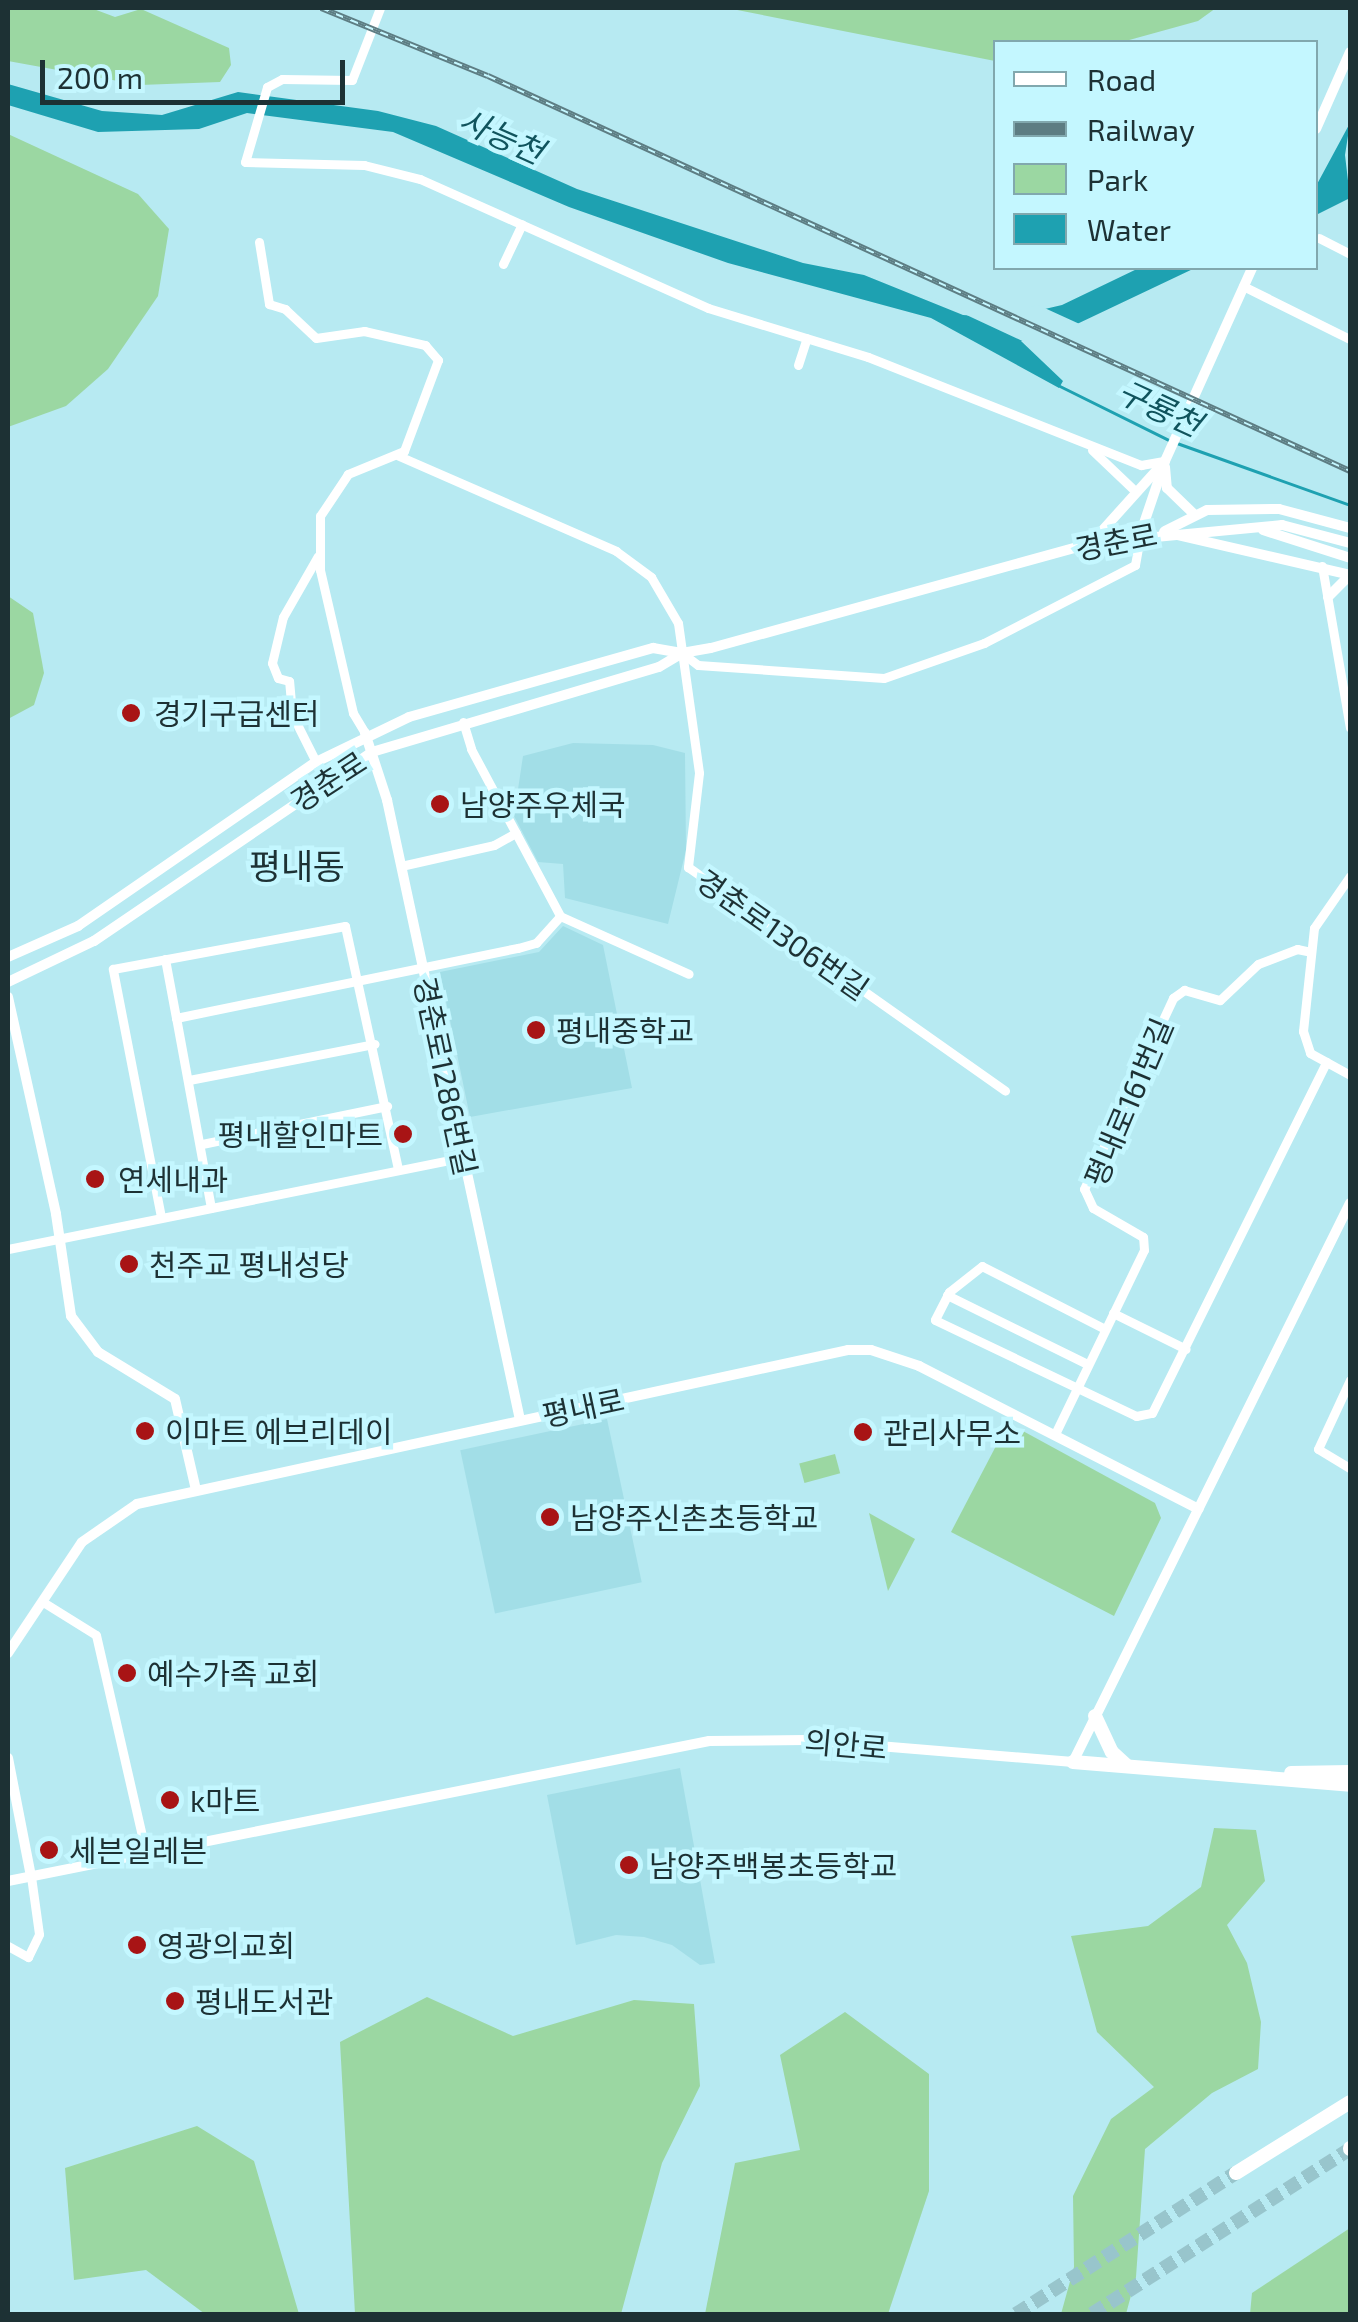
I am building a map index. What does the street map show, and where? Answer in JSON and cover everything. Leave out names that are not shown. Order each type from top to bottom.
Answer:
[{"type":"highway","points":[[1095,1716],[1105,1742],[1127,1765]]},
{"type":"highway","points":[[1073,1762],[1350,1785]]},
{"type":"highway","points":[[1265,1776],[1350,1772]]},
{"type":"highway","points":[[1236,2173],[1350,2102]]},
{"type":"street","points":[[380,8],[352,80],[282,79],[267,88],[245,162],[346,164],[396,172],[708,308],[806,338],[1141,465],[1167,456]]},
{"type":"street","points":[[1318,124],[1350,52]]},
{"type":"street","points":[[503,264],[522,224]]},
{"type":"street","points":[[1319,238],[1350,254]]},
{"type":"street","points":[[258,242],[269,304],[285,309],[316,338],[364,331],[436,353],[438,366],[399,456]]},
{"type":"street","points":[[365,734],[353,713],[318,556],[320,516],[348,474],[399,456],[643,568],[673,610],[682,653],[698,665],[884,678],[984,642],[1135,565],[1140,534],[1167,456],[1251,270]]},
{"type":"street","points":[[1243,286],[1350,339]]},
{"type":"street","points":[[798,365],[806,338]]},
{"type":"street","points":[[1068,436],[1115,465],[1134,490]]},
{"type":"street","points":[[1092,543],[1167,456]]},
{"type":"street","points":[[1167,456],[1167,488],[1193,512]]},
{"type":"street","points":[[1164,532],[1193,512],[1279,509],[1350,528]]},
{"type":"street","name":"경춘로","points":[[8,982],[94,941],[372,752],[463,722],[659,667],[682,653],[1092,543],[1140,534],[1282,526],[1350,542]]},
{"type":"street","name":"경춘로","points":[[1263,530],[1350,558]]},
{"type":"street","points":[[1164,532],[1205,546],[1322,566],[1350,575],[1328,597]]},
{"type":"street","points":[[316,762],[292,714],[290,681],[278,678],[272,663],[283,617],[318,556]]},
{"type":"street","points":[[1322,566],[1350,728]]},
{"type":"street","name":"경춘로","points":[[8,957],[78,926],[316,762],[365,734],[654,648],[682,653]]},
{"type":"street","name":"경춘로1306번길","points":[[682,653],[699,773],[688,867],[1005,1091]]},
{"type":"street","points":[[463,722],[560,916],[689,974]]},
{"type":"street","name":"경춘로1286번길","points":[[365,734],[401,866],[520,1420]]},
{"type":"street","points":[[401,866],[494,846],[516,833]]},
{"type":"street","points":[[1350,876],[1314,928],[1303,1031],[1310,1053],[1350,1075]]},
{"type":"street","points":[[176,1018],[423,971],[536,943],[560,916]]},
{"type":"street","points":[[161,1217],[113,969],[344,926],[362,983],[398,1170]]},
{"type":"street","name":"평내로161번길","points":[[1054,1434],[1144,1250],[1144,1236],[1092,1208],[1084,1188],[1173,998],[1184,990],[1220,1000],[1258,964],[1297,949],[1311,952]]},
{"type":"street","points":[[164,959],[202,1144],[211,1208]]},
{"type":"street","points":[[8,997],[71,1316],[82,1338],[175,1399],[196,1490]]},
{"type":"street","points":[[189,1080],[374,1044]]},
{"type":"street","points":[[1104,1329],[982,1266],[947,1295],[935,1320],[1136,1416],[1152,1412],[1326,1062]]},
{"type":"street","points":[[202,1144],[387,1106]]},
{"type":"street","points":[[8,1249],[463,1157]]},
{"type":"street","points":[[1073,1762],[1350,1202]]},
{"type":"street","points":[[947,1295],[1087,1364]]},
{"type":"street","points":[[1112,1312],[1186,1349]]},
{"type":"street","name":"평내로","points":[[8,1653],[82,1542],[104,1522],[137,1504],[825,1353],[871,1350],[1054,1434],[1198,1508]]},
{"type":"street","points":[[1350,1380],[1318,1444],[1321,1454],[1350,1468]]},
{"type":"street","points":[[42,1602],[96,1635],[146,1854]]},
{"type":"street","name":"의안로","points":[[8,1881],[708,1741],[806,1740],[1073,1762]]},
{"type":"street","points":[[8,1758],[39,1934],[28,1957],[8,1946]]},
{"type":"shaded area","points":[[573,743],[653,745],[685,753],[686,850],[668,924],[565,898],[563,864],[538,862],[514,816],[523,756]]},
{"type":"shaded area","name":"평내중학교","points":[[563,926],[603,945],[632,1088],[470,1117],[440,972],[539,952]]},
{"type":"shaded area","name":"남양주신촌초등학교","points":[[607,1419],[642,1582],[495,1614],[460,1450]]},
{"type":"shaded area","name":"남양주백봉초등학교","points":[[680,1768],[715,1963],[700,1965],[672,1945],[644,1937],[616,1935],[576,1945],[547,1795]]},
{"type":"green space","points":[[8,8],[91,8],[115,17],[141,9],[229,48],[231,65],[220,82],[140,85],[8,61]]},
{"type":"green space","points":[[727,8],[1216,8],[1198,21],[1129,40],[993,40],[993,61]]},
{"type":"green space","points":[[8,134],[138,194],[169,229],[158,296],[108,369],[66,406],[8,427]]},
{"type":"green space","points":[[8,596],[33,613],[44,673],[34,705],[8,719]]},
{"type":"green space","points":[[1008,1423],[1155,1503],[1161,1518],[1114,1616],[951,1532]]},
{"type":"green space","points":[[835,1454],[840,1473],[804,1483],[799,1464]]},
{"type":"green space","points":[[869,1513],[915,1539],[888,1591]]},
{"type":"green space","points":[[1214,1828],[1256,1830],[1265,1881],[1227,1925],[1247,1963],[1261,2022],[1258,2069],[1212,2093],[1145,2149],[1136,2277],[1126,2314],[1061,2314],[1074,2267],[1073,2196],[1111,2119],[1154,2087],[1097,2032],[1071,1936],[1148,1926],[1201,1887]]},
{"type":"green space","points":[[427,1997],[513,2036],[634,2000],[694,2004],[700,2086],[662,2163],[621,2314],[355,2314],[340,2042]]},
{"type":"green space","points":[[845,2012],[929,2074],[929,2191],[888,2314],[705,2314],[735,2163],[800,2150],[780,2055]]},
{"type":"green space","points":[[197,2126],[254,2161],[299,2314],[205,2314],[146,2270],[74,2280],[65,2168]]},
{"type":"green space","points":[[1350,2228],[1350,2314],[1250,2314],[1252,2293]]},
{"type":"water","points":[[8,84],[102,111],[162,115],[238,92],[378,111],[436,126],[577,189],[803,263],[864,275],[963,315],[1007,318],[1062,305],[1135,270],[1191,270],[1077,324],[1021,341],[1063,381],[1059,388],[931,318],[728,263],[569,207],[393,132],[247,113],[199,129],[98,132],[8,105]]},
{"type":"water","points":[[1350,123],[1345,155],[1350,198],[1318,214],[1318,182]]},
{"type":"pier","points":[[900,284],[964,310],[1007,313],[1038,305],[1084,326],[1029,344]]},
{"type":"waterway","name":"구룡천","points":[[1060,386],[1169,440]]},
{"type":"waterway","name":"구룡천","points":[[1177,443],[1350,505]]},
{"type":"tunnel","points":[[1092,2314],[1350,2149]]},
{"type":"tunnel","points":[[1016,2314],[1236,2173]]},
{"type":"railway","points":[[321,8],[488,76],[1350,471]]},
{"type":"place","name":"경기구급센터","points":[[131,713]]},
{"type":"place","name":"남양주우체국","points":[[440,804]]},
{"type":"place","name":"평내중학교","points":[[536,1030]]},
{"type":"place","name":"평내할인마트","points":[[403,1134]]},
{"type":"place","name":"연세내과","points":[[95,1179]]},
{"type":"place","name":"천주교 평내성당","points":[[129,1264]]},
{"type":"place","name":"이마트 에브리데이","points":[[145,1431]]},
{"type":"place","name":"관리사무소","points":[[863,1432]]},
{"type":"place","name":"남양주신촌초등학교","points":[[550,1517]]},
{"type":"place","name":"예수가족 교회","points":[[127,1673]]},
{"type":"place","name":"k마트","points":[[170,1800]]},
{"type":"place","name":"세븐일레븐","points":[[49,1850]]},
{"type":"place","name":"남양주백봉초등학교","points":[[629,1865]]},
{"type":"place","name":"영광의교회","points":[[137,1945]]},
{"type":"place","name":"평내도서관","points":[[175,2001]]},
{"type":"district","name":"평내동","points":[[297,865]]},
{"type":"water label","name":"사능천","points":[[502,135]]}]
